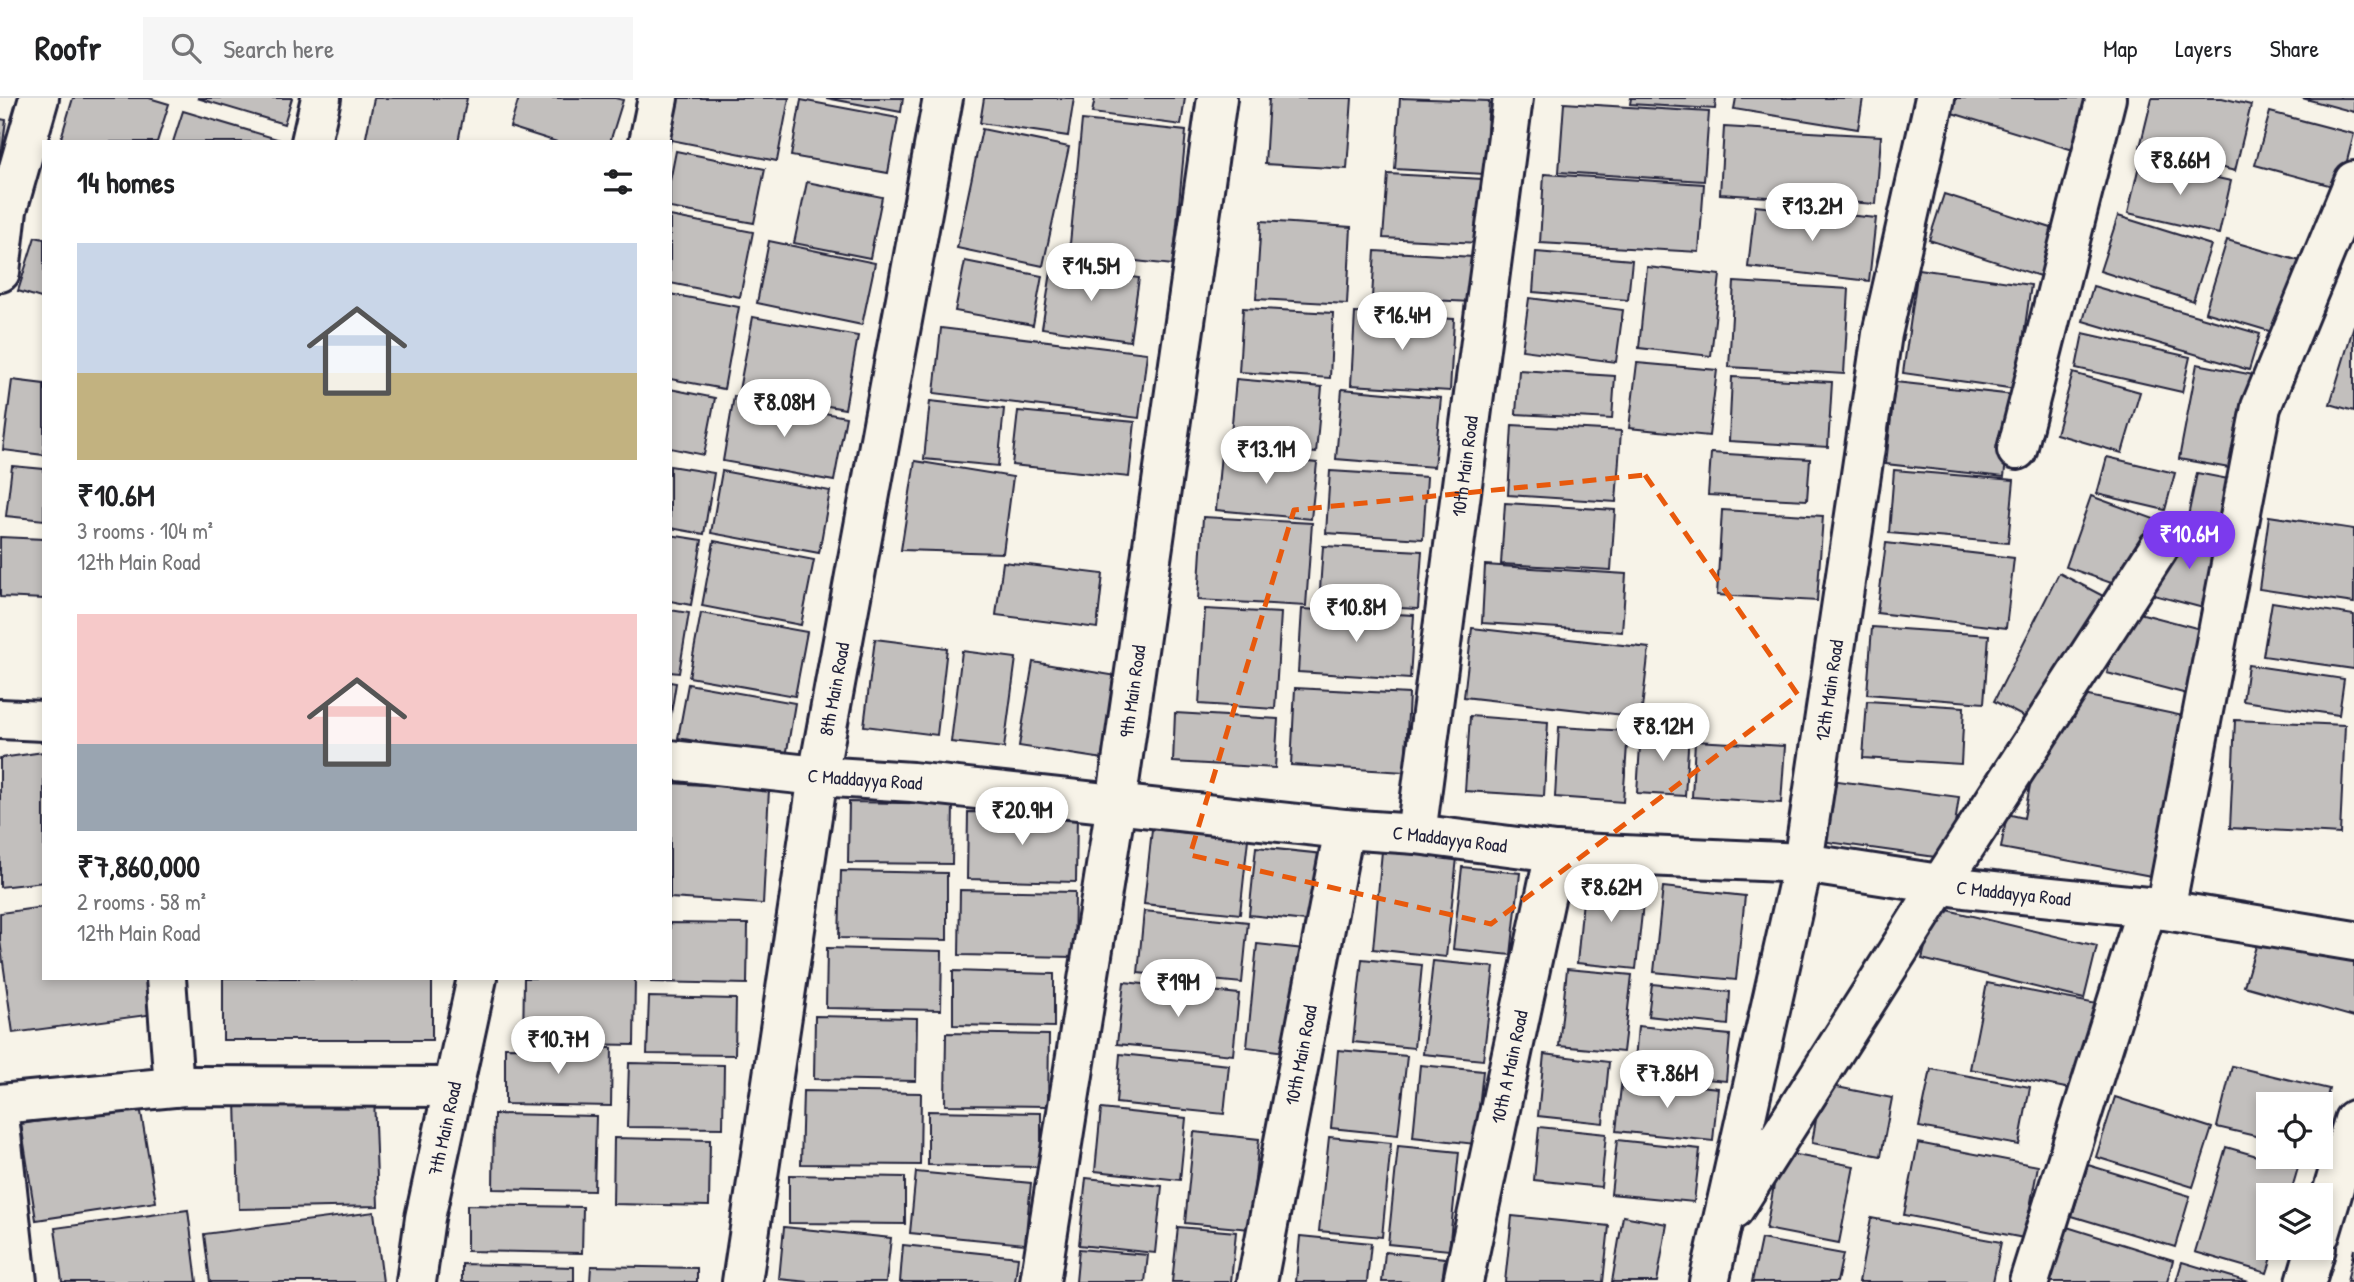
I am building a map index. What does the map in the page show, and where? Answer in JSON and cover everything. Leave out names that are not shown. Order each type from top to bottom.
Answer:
[{"type":"street","points":[[0,272],[7,210],[39,98]]},
{"type":"street","points":[[311,140],[321,98]]},
{"type":"street","points":[[649,140],[658,98]]},
{"type":"street","name":"8th Main Road","points":[[742,1282],[818,776],[943,98]]},
{"type":"street","name":"9th Main Road","points":[[1040,1282],[1116,804],[1217,98]]},
{"type":"street","name":"10th Main Road","points":[[1416,834],[1513,98]]},
{"type":"street","name":"12th Main Road","points":[[1709,1282],[1803,863],[1882,334],[1935,98]]},
{"type":"street","points":[[2017,450],[2106,98]]},
{"type":"street","points":[[2029,1282],[2156,909],[2261,407],[2354,181]]},
{"type":"street","points":[[1688,1282],[1940,885],[2158,549]]},
{"type":"street","points":[[0,719],[42,721]]},
{"type":"street","name":"C Maddayya Road","points":[[672,760],[818,776],[912,782],[1344,829],[1416,834],[1555,852],[1803,863],[1940,885],[2156,909],[2354,941]]},
{"type":"street","name":"10th Main Road","points":[[1257,1282],[1344,829]]},
{"type":"street","name":"10th A Main Road","points":[[1463,1282],[1555,852]]},
{"type":"street","points":[[166,980],[174,1087]]},
{"type":"street","name":"7th Main Road","points":[[416,1282],[425,1218],[477,980]]},
{"type":"street","points":[[0,1104],[174,1087],[454,1087]]},
{"type":"street","points":[[2333,1190],[2354,1120]]},
{"type":"street","points":[[0,1125],[17,1282]]},
{"type":"street","points":[[2306,1282],[2312,1260]]},
{"type":"highlighted area","points":[[1645,475],[1798,695],[1491,924],[1190,855],[1294,510]]},
{"type":"building","points":[[73,98],[149,98],[169,104],[158,140],[61,138]]},
{"type":"building","points":[[197,98],[292,98],[284,124]]},
{"type":"building","points":[[374,98],[467,98],[458,140],[365,140]]},
{"type":"building","points":[[519,98],[623,100],[611,140],[551,140],[510,127]]},
{"type":"building","points":[[674,98],[789,98],[777,161],[666,139]]},
{"type":"building","points":[[826,98],[903,98],[901,112]]},
{"type":"building","points":[[984,98],[1074,98],[1068,136],[980,123]]},
{"type":"building","points":[[1095,98],[1185,98],[1181,125],[1092,113]]},
{"type":"building","points":[[1269,98],[1352,98],[1347,169],[1265,164]]},
{"type":"building","points":[[1400,98],[1489,101],[1484,174],[1395,169]]},
{"type":"building","points":[[1631,98],[1716,98],[1715,109],[1630,104]]},
{"type":"building","points":[[1736,98],[1863,98],[1858,129],[1734,109]]},
{"type":"building","points":[[1943,98],[2100,98],[2083,153],[1939,109]]},
{"type":"building","points":[[2152,98],[2222,98],[2251,105],[2235,171],[2140,147]]},
{"type":"building","points":[[2302,98],[2354,98],[2354,112]]},
{"type":"building","points":[[801,100],[898,118],[888,173],[791,156]]},
{"type":"building","points":[[1564,103],[1709,112],[1704,181],[1559,172]]},
{"type":"building","points":[[183,111],[280,140],[174,140]]},
{"type":"building","points":[[2270,112],[2354,134],[2340,188],[2255,165]]},
{"type":"building","points":[[0,119],[6,120],[0,166]]},
{"type":"building","points":[[1082,120],[1186,131],[1173,265],[1069,254]]},
{"type":"building","points":[[1724,127],[1881,136],[1876,204],[1720,194]]},
{"type":"building","points":[[982,129],[1069,147],[1043,266],[957,248]]},
{"type":"building","points":[[676,151],[765,169],[754,223],[672,208],[672,171]]},
{"type":"building","points":[[2140,161],[2231,181],[2219,234],[2128,213]]},
{"type":"building","points":[[1388,174],[1483,179],[1479,243],[1383,238]]},
{"type":"building","points":[[1544,174],[1704,184],[1699,252],[1540,243]]},
{"type":"building","points":[[807,182],[882,197],[870,258],[794,243]]},
{"type":"building","points":[[1944,194],[2067,233],[2052,280],[1929,240]]},
{"type":"building","points":[[1755,206],[1876,218],[1869,281],[1748,267]]},
{"type":"building","points":[[672,216],[753,232],[740,297],[672,283]]},
{"type":"building","points":[[2118,216],[2211,245],[2193,301],[2100,271]]},
{"type":"building","points":[[1261,221],[1351,227],[1347,304],[1256,299]]},
{"type":"building","points":[[35,237],[42,239],[42,298],[18,291]]},
{"type":"building","points":[[2227,240],[2307,263],[2286,336],[2205,312]]},
{"type":"building","points":[[769,241],[875,263],[862,325],[757,303]]},
{"type":"building","points":[[1375,251],[1473,257],[1471,302],[1372,297]]},
{"type":"building","points":[[1536,252],[1632,260],[1628,300],[1533,292]]},
{"type":"building","points":[[965,261],[1042,276],[1033,325],[955,311]]},
{"type":"building","points":[[1052,266],[1139,278],[1130,341],[1042,328]]},
{"type":"building","points":[[1647,267],[1720,275],[1711,356],[1639,348]]},
{"type":"building","points":[[1918,269],[2031,285],[2016,389],[1903,373]]},
{"type":"building","points":[[1734,282],[1849,289],[1844,374],[1729,367]]},
{"type":"building","points":[[2093,286],[2260,334],[2249,370],[2083,321]]},
{"type":"building","points":[[672,294],[739,307],[724,389],[672,379]]},
{"type":"building","points":[[1529,298],[1623,310],[1616,362],[1522,350]]},
{"type":"building","points":[[1243,308],[1333,313],[1330,378],[1239,372]]},
{"type":"building","points":[[1355,313],[1454,319],[1450,391],[1351,385]]},
{"type":"building","points":[[753,317],[858,336],[845,409],[739,390]]},
{"type":"building","points":[[2354,325],[2354,411],[2330,404]]},
{"type":"building","points":[[941,328],[1147,353],[1139,418],[934,393]]},
{"type":"building","points":[[2083,333],[2190,357],[2182,392],[2076,368]]},
{"type":"building","points":[[1637,363],[1717,370],[1709,436],[1629,428]]},
{"type":"building","points":[[2197,364],[2264,377],[2246,471],[2179,459]]},
{"type":"building","points":[[1519,370],[1615,376],[1612,419],[1516,414]]},
{"type":"building","points":[[2073,373],[2140,392],[2122,453],[2056,434]]},
{"type":"building","points":[[1732,377],[1832,382],[1828,447],[1729,441]]},
{"type":"building","points":[[1236,379],[1322,387],[1316,453],[1230,445]]},
{"type":"building","points":[[12,380],[42,384],[42,455],[3,450]]},
{"type":"building","points":[[1895,382],[2014,395],[2004,477],[1886,464]]},
{"type":"building","points":[[672,389],[715,398],[704,455],[672,448]]},
{"type":"building","points":[[1342,389],[1441,398],[1434,467],[1336,459]]},
{"type":"building","points":[[734,396],[846,417],[834,481],[723,461]]},
{"type":"building","points":[[930,401],[1004,409],[998,466],[924,459]]},
{"type":"building","points":[[1018,411],[1135,422],[1129,477],[1012,465]]},
{"type":"building","points":[[1512,425],[1621,431],[1616,502],[1508,495]]},
{"type":"building","points":[[1221,453],[1317,463],[1311,519],[1216,510]]},
{"type":"building","points":[[1711,453],[1810,459],[1807,500],[1708,495]]},
{"type":"building","points":[[2107,457],[2175,473],[2165,510],[2097,494]]},
{"type":"building","points":[[915,461],[1013,477],[1003,553],[901,550]]},
{"type":"building","points":[[12,466],[42,469],[42,520],[6,516]]},
{"type":"building","points":[[672,466],[714,473],[704,534],[672,528]]},
{"type":"building","points":[[1894,470],[2014,480],[2008,543],[1889,533]]},
{"type":"building","points":[[722,471],[830,491],[819,553],[711,533]]},
{"type":"building","points":[[1330,471],[1427,477],[1423,539],[1326,533]]},
{"type":"building","points":[[2197,473],[2244,482],[2232,536],[2186,526]]},
{"type":"building","points":[[2091,496],[2154,519],[2128,589],[2066,567]]},
{"type":"building","points":[[1505,503],[1615,510],[1611,570],[1501,564]]},
{"type":"building","points":[[1722,510],[1823,516],[1817,601],[1717,595]]},
{"type":"building","points":[[2269,516],[2354,529],[2354,603],[2259,589]]},
{"type":"building","points":[[1203,517],[1312,523],[1306,606],[1198,600]]},
{"type":"building","points":[[2166,532],[2228,547],[2211,610],[2150,594]]},
{"type":"building","points":[[672,535],[702,540],[691,605],[672,601]]},
{"type":"building","points":[[0,537],[42,539],[42,599],[0,597]]},
{"type":"building","points":[[714,541],[814,560],[801,625],[702,606]]},
{"type":"building","points":[[1886,543],[2014,558],[2006,628],[1877,613]]},
{"type":"building","points":[[1323,546],[1422,551],[1418,609],[1319,604]]},
{"type":"building","points":[[1003,562],[1103,574],[1097,628],[996,615]]},
{"type":"building","points":[[1485,565],[1626,574],[1622,632],[1482,623]]},
{"type":"building","points":[[2059,573],[2105,597],[2039,725],[1994,701]]},
{"type":"building","points":[[2272,602],[2354,615],[2354,669],[2263,656]]},
{"type":"building","points":[[1205,609],[1281,613],[1275,709],[1199,704]]},
{"type":"building","points":[[1302,609],[1414,615],[1410,679],[1298,672]]},
{"type":"building","points":[[2124,609],[2204,630],[2187,694],[2107,673]]},
{"type":"building","points":[[672,610],[689,613],[679,673],[672,672]]},
{"type":"building","points":[[701,613],[807,632],[795,696],[689,677]]},
{"type":"building","points":[[1872,627],[1989,635],[1984,703],[1867,694]]},
{"type":"building","points":[[1472,628],[1649,648],[1641,717],[1464,697]]},
{"type":"building","points":[[875,639],[947,648],[937,735],[864,726]]},
{"type":"building","points":[[962,651],[1016,658],[1004,748],[951,742]]},
{"type":"building","points":[[1033,662],[1123,677],[1110,760],[1019,746]]},
{"type":"building","points":[[2248,665],[2344,679],[2339,715],[2243,701]]},
{"type":"building","points":[[672,682],[676,683],[672,708]]},
{"type":"building","points":[[688,684],[795,703],[786,757],[678,738]]},
{"type":"building","points":[[1295,688],[1409,694],[1405,772],[1291,765]]},
{"type":"building","points":[[2079,694],[2188,717],[2162,878],[2001,848],[2007,814],[2024,818],[2038,742],[2054,745]]},
{"type":"building","points":[[1867,701],[1964,707],[1961,764],[1863,758]]},
{"type":"building","points":[[1175,713],[1278,719],[1275,768],[1173,762]]},
{"type":"building","points":[[1470,716],[1548,722],[1544,796],[1465,791]]},
{"type":"building","points":[[2235,720],[2345,725],[2340,834],[2230,828]]},
{"type":"building","points":[[1559,727],[1628,731],[1623,802],[1555,797]]},
{"type":"building","points":[[1641,730],[1689,732],[1685,796],[1637,793]]},
{"type":"building","points":[[1695,741],[1785,746],[1781,803],[1692,797]]},
{"type":"building","points":[[42,752],[42,882],[0,887],[0,758]]},
{"type":"building","points":[[1830,780],[1959,797],[1950,859],[1821,841]]},
{"type":"building","points":[[672,783],[769,789],[763,904],[672,898]]},
{"type":"building","points":[[849,802],[953,804],[952,864],[848,863]]},
{"type":"building","points":[[968,812],[1077,814],[1076,882],[967,879]]},
{"type":"building","points":[[1152,829],[1248,839],[1240,914],[1144,904]]},
{"type":"building","points":[[1256,847],[1323,854],[1315,922],[1249,915]]},
{"type":"building","points":[[1382,851],[1457,858],[1446,957],[1373,949]]},
{"type":"building","points":[[1462,867],[1520,873],[1511,955],[1453,949]]},
{"type":"building","points":[[841,871],[947,873],[947,940],[839,938]]},
{"type":"building","points":[[1585,879],[1645,885],[1636,969],[1577,963]]},
{"type":"building","points":[[1663,887],[1745,896],[1736,980],[1654,972]]},
{"type":"building","points":[[960,890],[1075,892],[1074,957],[959,955]]},
{"type":"building","points":[[42,907],[42,980],[157,980],[162,1013],[13,1033],[0,941],[0,913]]},
{"type":"building","points":[[1935,907],[2097,946],[2084,999],[1922,959]]},
{"type":"building","points":[[1144,911],[1248,922],[1242,983],[1138,973]]},
{"type":"building","points":[[672,923],[748,924],[747,984],[651,982],[672,980]]},
{"type":"building","points":[[2260,933],[2354,961],[2354,1017],[2244,986]]},
{"type":"building","points":[[1257,944],[1304,949],[1293,1053],[1247,1047]]},
{"type":"building","points":[[827,948],[942,951],[941,1010],[826,1008]]},
{"type":"building","points":[[1362,959],[1422,965],[1414,1048],[1353,1042]]},
{"type":"building","points":[[1433,961],[1494,967],[1483,1060],[1423,1054]]},
{"type":"building","points":[[1567,969],[1632,975],[1623,1052],[1559,1046]]},
{"type":"building","points":[[953,971],[1054,974],[1054,1027],[953,1025]]},
{"type":"building","points":[[223,980],[432,980],[432,1040],[223,1040]]},
{"type":"building","points":[[524,980],[635,980],[634,1045],[523,1043]]},
{"type":"building","points":[[1124,982],[1239,994],[1233,1055],[1117,1044]]},
{"type":"building","points":[[1987,983],[2097,1004],[2081,1091],[1970,1069]]},
{"type":"building","points":[[1652,984],[1730,992],[1728,1025],[1648,1016]]},
{"type":"building","points":[[649,997],[736,999],[735,1055],[647,1054]]},
{"type":"building","points":[[815,1016],[917,1018],[916,1081],[814,1079]]},
{"type":"building","points":[[1638,1026],[1730,1035],[1726,1081],[1634,1072]]},
{"type":"building","points":[[946,1033],[1049,1035],[1048,1106],[945,1105]]},
{"type":"building","points":[[505,1047],[612,1048],[611,1106],[505,1104]]},
{"type":"building","points":[[1338,1050],[1407,1056],[1398,1135],[1331,1128]]},
{"type":"building","points":[[1120,1054],[1229,1065],[1224,1114],[1116,1103]]},
{"type":"building","points":[[1544,1054],[1609,1062],[1603,1123],[1538,1116]]},
{"type":"building","points":[[629,1063],[724,1065],[723,1128],[627,1127]]},
{"type":"building","points":[[1420,1065],[1483,1071],[1475,1144],[1413,1137]]},
{"type":"building","points":[[2232,1066],[2329,1089],[2328,1092],[2256,1092],[2256,1136],[2217,1127]]},
{"type":"building","points":[[1931,1069],[2030,1087],[2019,1145],[1919,1127]]},
{"type":"building","points":[[1622,1078],[1718,1088],[1713,1141],[1616,1131]]},
{"type":"building","points":[[1822,1084],[1892,1098],[1881,1156],[1812,1143]]},
{"type":"building","points":[[803,1091],[921,1093],[920,1165],[801,1164]]},
{"type":"building","points":[[374,1096],[378,1206],[239,1209],[236,1100]]},
{"type":"building","points":[[2115,1097],[2212,1128],[2193,1187],[2096,1157]]},
{"type":"building","points":[[140,1106],[156,1202],[36,1220],[21,1124]]},
{"type":"building","points":[[1101,1109],[1186,1118],[1180,1180],[1095,1171]]},
{"type":"building","points":[[928,1111],[1041,1113],[1041,1167],[928,1165]]},
{"type":"building","points":[[494,1114],[596,1116],[594,1191],[493,1189]]},
{"type":"building","points":[[1539,1127],[1606,1134],[1601,1187],[1534,1180]]},
{"type":"building","points":[[1194,1132],[1259,1139],[1250,1229],[1185,1223]]},
{"type":"building","points":[[1329,1137],[1391,1143],[1382,1237],[1319,1231]]},
{"type":"building","points":[[614,1138],[710,1140],[709,1206],[613,1204]]},
{"type":"building","points":[[1617,1140],[1700,1149],[1694,1202],[1611,1194]]},
{"type":"building","points":[[1918,1143],[2038,1166],[2024,1238],[1904,1215]]},
{"type":"building","points":[[1398,1146],[1459,1152],[1449,1250],[1388,1244]]},
{"type":"building","points":[[2226,1147],[2256,1156],[2256,1169],[2298,1169],[2294,1183],[2256,1183],[2256,1260],[2271,1260],[2267,1273],[2195,1252]]},
{"type":"building","points":[[1780,1152],[1854,1166],[1839,1243],[1766,1229]]},
{"type":"building","points":[[2088,1165],[2190,1196],[2175,1247],[2072,1216]]},
{"type":"building","points":[[916,1172],[1031,1183],[1025,1244],[910,1233]]},
{"type":"building","points":[[789,1175],[905,1177],[905,1224],[789,1223]]},
{"type":"building","points":[[1086,1178],[1162,1186],[1155,1253],[1079,1245]]},
{"type":"building","points":[[467,1205],[583,1207],[582,1253],[467,1251]]},
{"type":"building","points":[[188,1210],[197,1282],[62,1282],[55,1228]]},
{"type":"building","points":[[374,1212],[383,1282],[210,1282],[204,1234]]},
{"type":"building","points":[[1512,1216],[1609,1226],[1603,1282],[1505,1282]]},
{"type":"building","points":[[1623,1216],[1667,1224],[1657,1282],[1612,1282]]},
{"type":"building","points":[[1871,1218],[2001,1242],[1993,1282],[1859,1282]]},
{"type":"building","points":[[784,1227],[891,1238],[886,1282],[809,1282],[779,1279]]},
{"type":"building","points":[[1178,1227],[1236,1232],[1231,1282],[1172,1282]]},
{"type":"building","points":[[2067,1227],[2173,1260],[2167,1282],[2050,1282]]},
{"type":"building","points":[[1300,1236],[1371,1243],[1367,1282],[1296,1282]]},
{"type":"building","points":[[1761,1239],[1843,1254],[1837,1282],[1752,1282]]},
{"type":"building","points":[[903,1245],[1018,1257],[1015,1282],[900,1282]]},
{"type":"building","points":[[1079,1249],[1148,1255],[1145,1282],[1076,1282]]},
{"type":"building","points":[[2354,1249],[2354,1282],[2347,1282]]},
{"type":"building","points":[[1385,1252],[1445,1258],[1442,1282],[1382,1282]]},
{"type":"building","points":[[2182,1262],[2249,1282],[2176,1282]]},
{"type":"building","points":[[462,1264],[574,1267],[574,1282],[462,1282]]},
{"type":"building","points":[[591,1266],[697,1268],[697,1282],[590,1282]]}]
